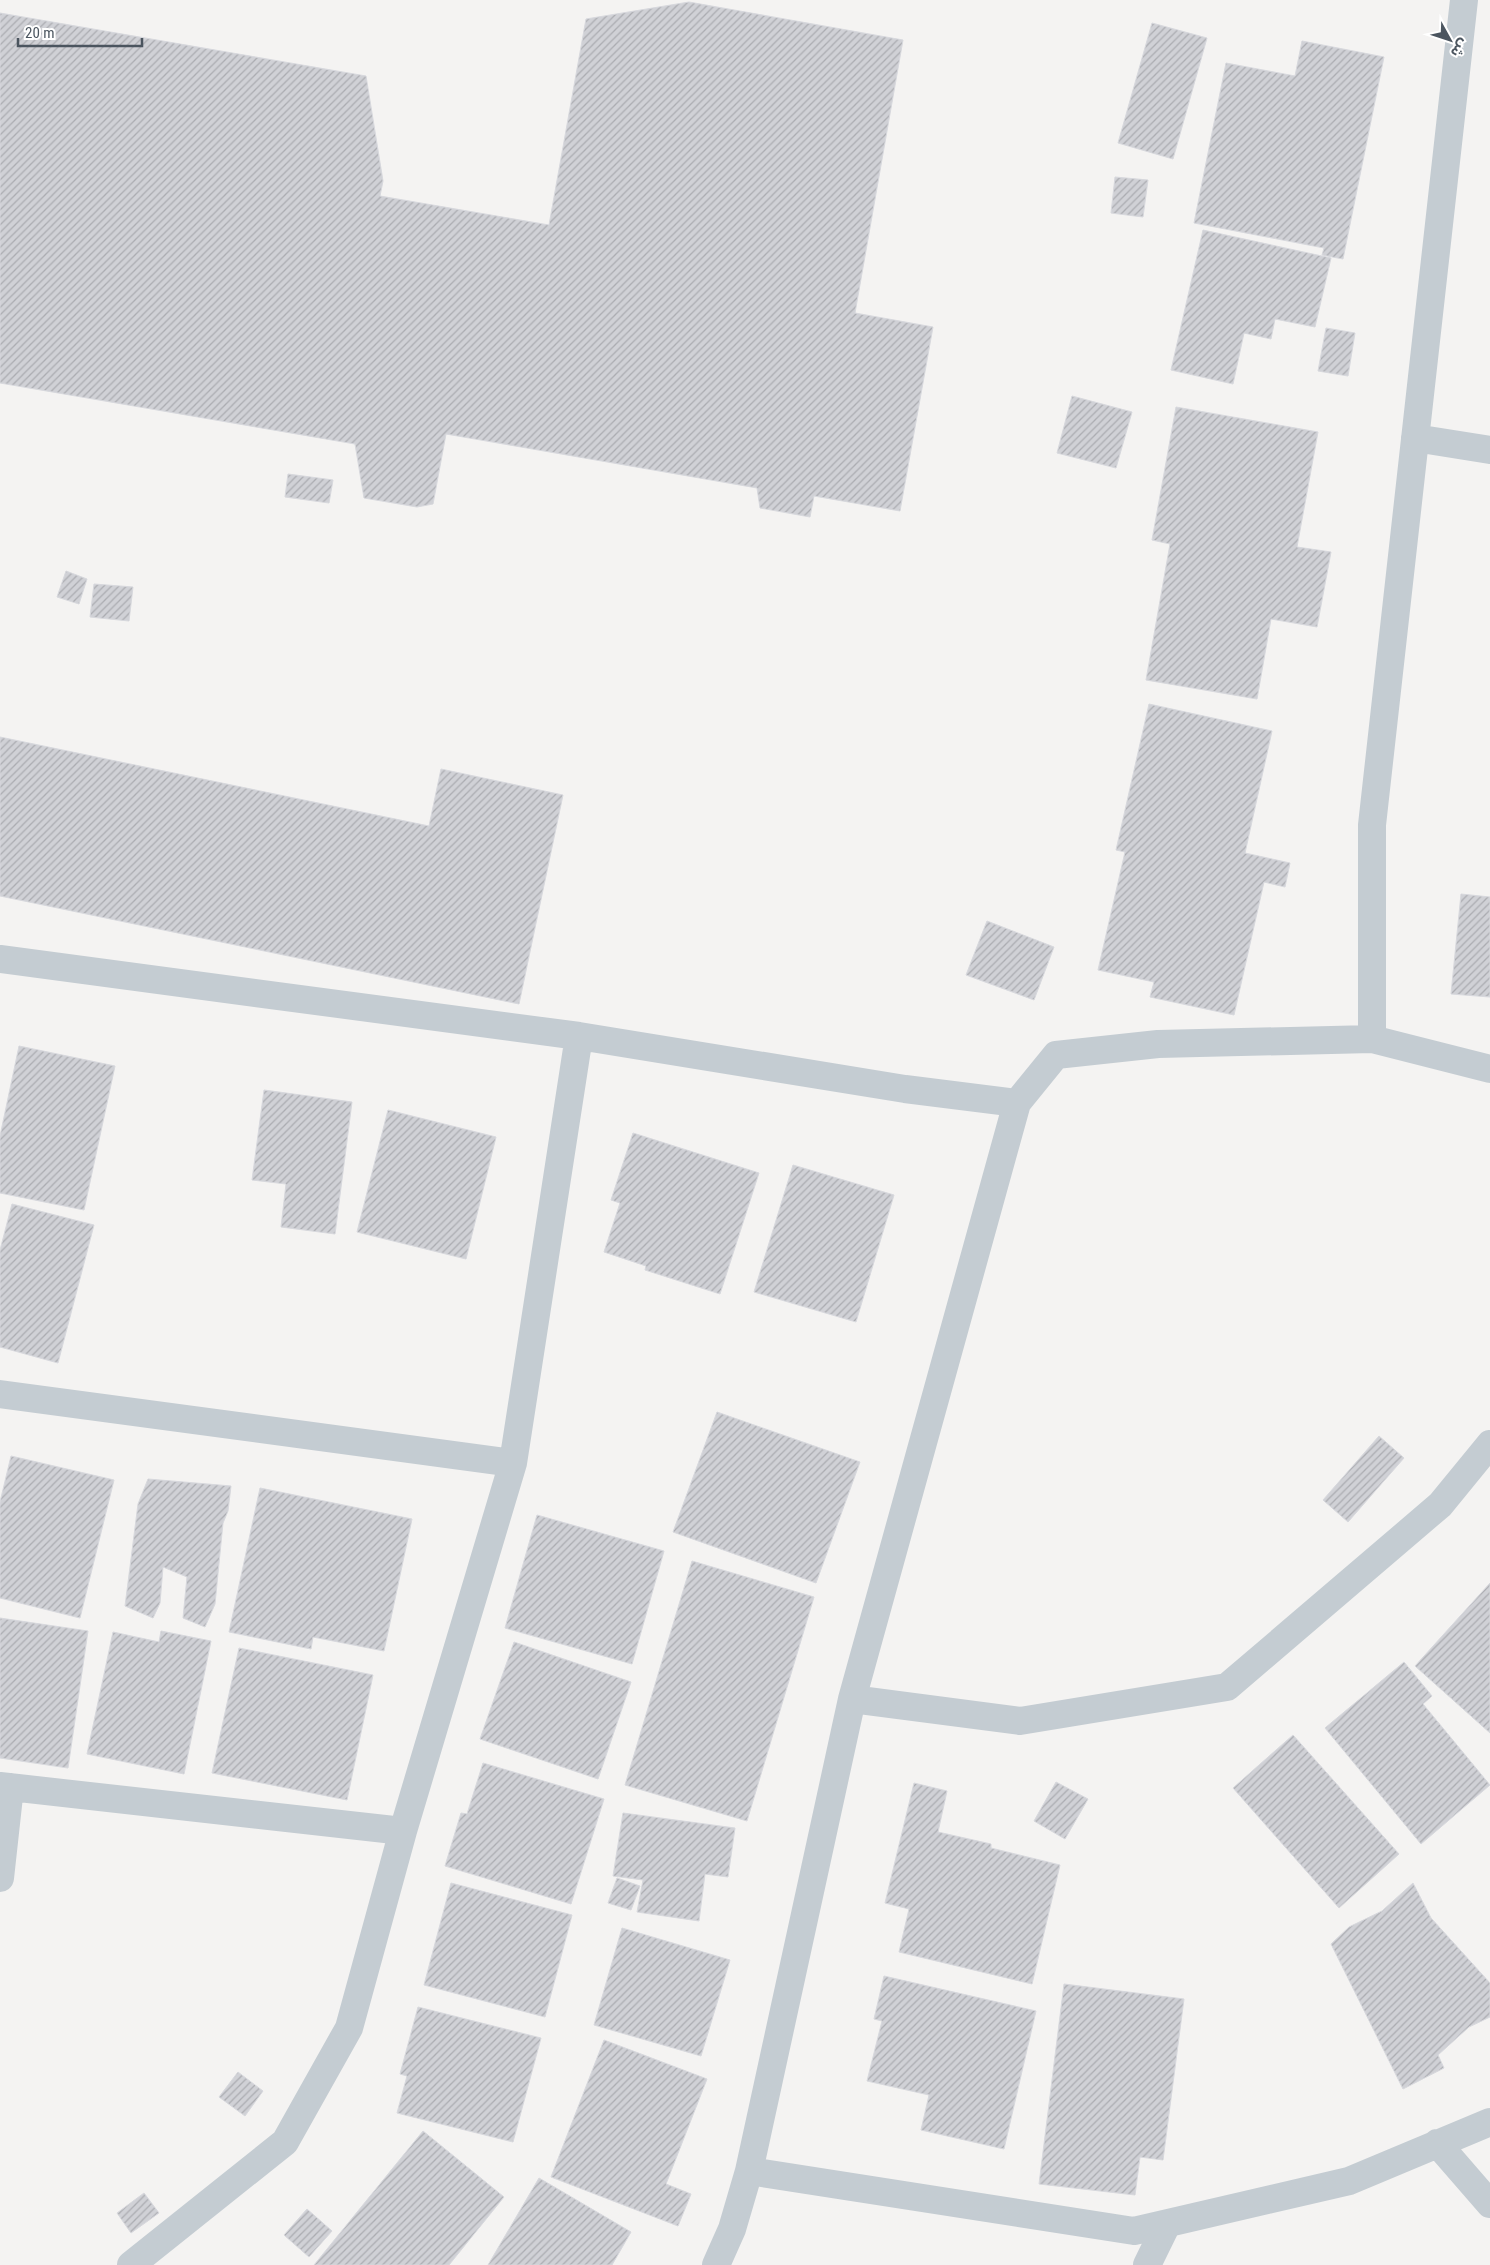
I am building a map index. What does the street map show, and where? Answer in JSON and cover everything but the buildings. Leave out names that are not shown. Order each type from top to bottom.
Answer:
[{"type":"street","points":[[1372,1039],[1372,825],[1464,0]]},
{"type":"street","points":[[1415,438],[1490,450]]},
{"type":"street","points":[[0,959],[580,1036],[904,1089],[1017,1103]]},
{"type":"street","points":[[131,2265],[285,2142],[349,2028],[403,1831],[513,1463],[580,1036]]},
{"type":"street","points":[[716,2265],[732,2229],[749,2171],[852,1699],[1017,1103],[1056,1055],[1158,1044],[1372,1039],[1490,1070]]},
{"type":"street","points":[[0,1394],[513,1463]]},
{"type":"street","points":[[852,1699],[1020,1721],[1227,1687],[1440,1505],[1490,1444]]},
{"type":"street","points":[[0,1878],[5,1786],[403,1831]]},
{"type":"street","points":[[749,2171],[1134,2231],[1349,2181],[1490,2122]]},
{"type":"street","points":[[1438,2143],[1490,2204]]},
{"type":"street","points":[[1147,2265],[1167,2224]]}]
